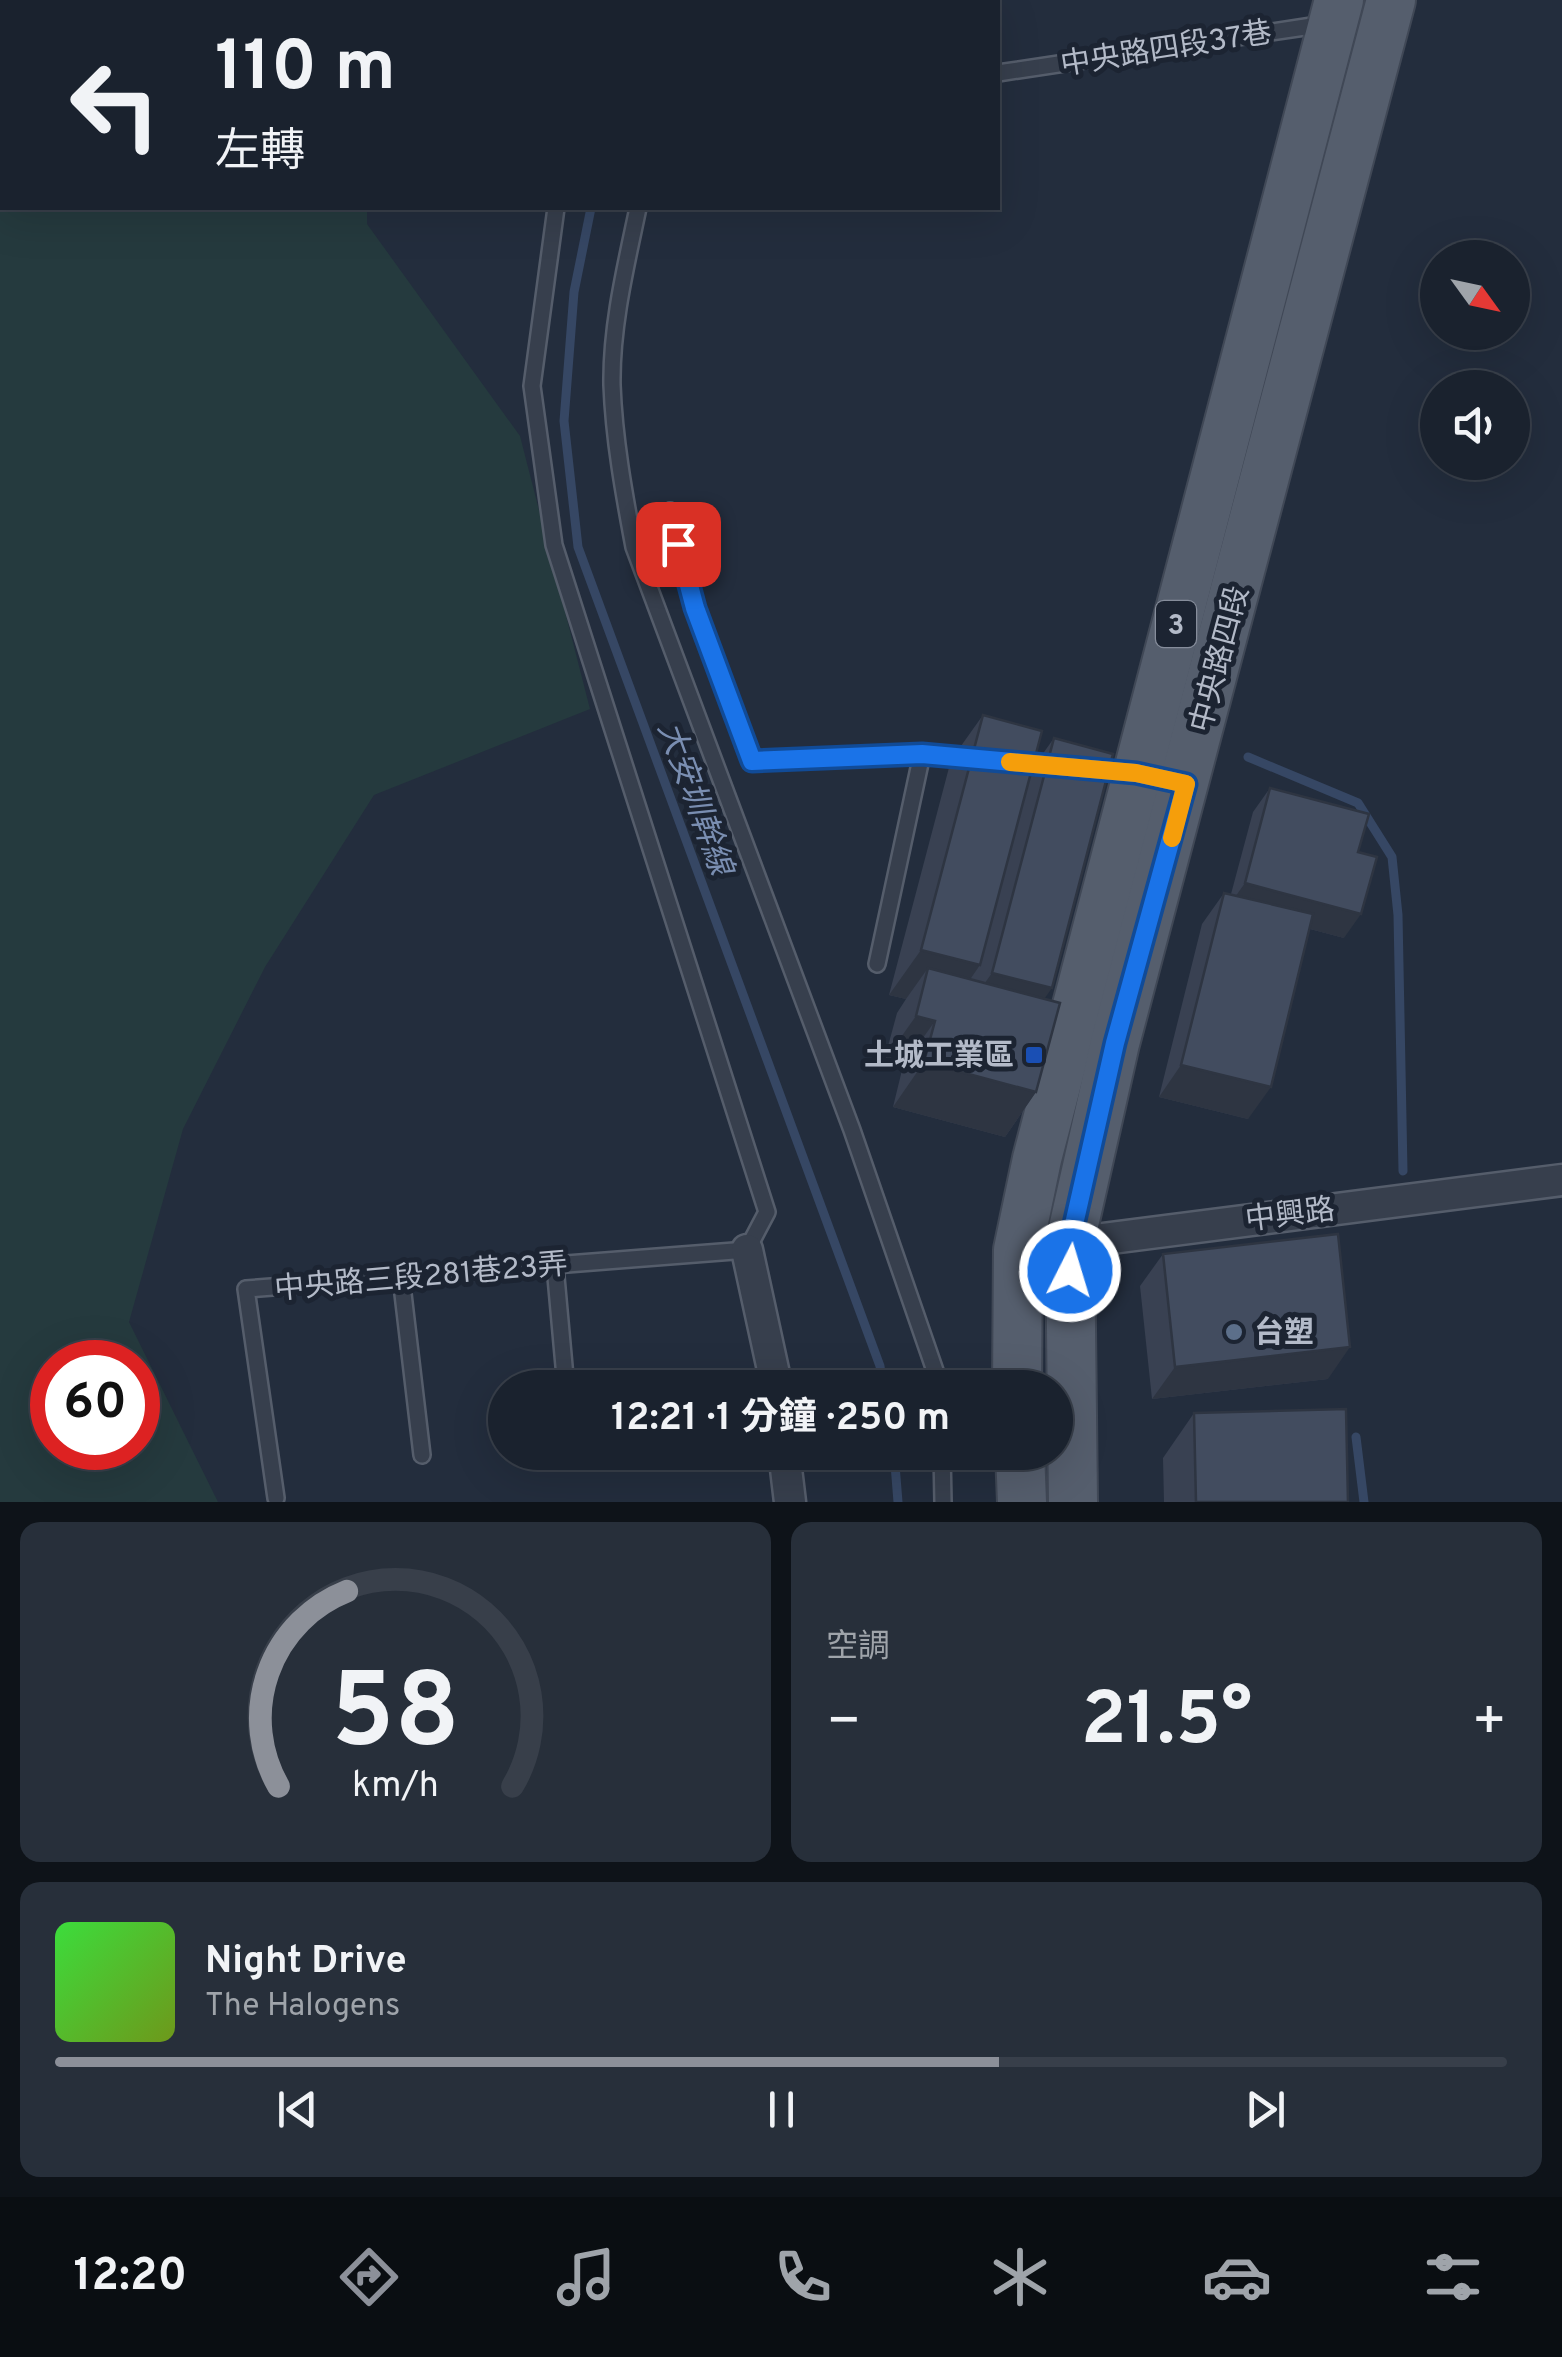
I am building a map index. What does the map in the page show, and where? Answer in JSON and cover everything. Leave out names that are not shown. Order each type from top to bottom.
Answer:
[{"type":"main road","name":"中央路四段","points":[[1017,1370],[1018,1250],[1037,1159],[1391,0]]},
{"type":"main road","name":"中央路四段","points":[[1074,1502],[1070,1242],[1115,1043],[1152,777],[1337,12]]},
{"type":"main road","points":[[1021,1470],[1022,1502]]},
{"type":"street","name":"中興路","points":[[1018,1250],[1562,1180]]},
{"type":"street","points":[[747,1250],[773,1370]]},
{"type":"street","points":[[786,1470],[790,1502]]},
{"type":"lane","name":"中央路四段37巷","points":[[1000,73],[1337,12]]},
{"type":"lane","points":[[556,210],[532,386],[554,544],[767,1212],[747,1250]]},
{"type":"lane","points":[[638,210],[622,287],[612,382],[620,466],[634,547],[852,1130],[935,1370]]},
{"type":"lane","points":[[670,511],[695,608],[752,761],[922,754],[1000,761]]},
{"type":"lane","points":[[877,964],[922,754]]},
{"type":"lane","name":"中央路三段281巷23弄","points":[[276,1498],[246,1290],[747,1250]]},
{"type":"lane","points":[[555,1266],[564,1370]]},
{"type":"lane","points":[[401,1277],[422,1455]]},
{"type":"lane","points":[[942,1470],[943,1502]]},
{"type":"green space","points":[[0,210],[367,210],[367,224],[520,436],[590,709],[374,795],[265,967],[183,1129],[129,1322],[138,1340],[30,1340],[30,1470],[160,1470],[160,1385],[218,1502],[0,1502]]},
{"type":"building","points":[[983,715],[1042,731],[980,965],[921,950]]},
{"type":"building","points":[[1054,738],[1113,754],[1052,988],[992,973]]},
{"type":"building","points":[[1270,788],[1369,814],[1358,852],[1377,857],[1361,914],[1245,883]]},
{"type":"building","points":[[1224,893],[1313,914],[1271,1087],[1181,1065]]},
{"type":"building","points":[[928,968],[1060,1003],[1036,1092],[924,1062],[935,1021],[916,1016]]},
{"type":"building","name":"台塑","points":[[1338,1234],[1350,1347],[1175,1367],[1163,1254]]},
{"type":"building","points":[[1346,1409],[1348,1502],[1196,1502],[1194,1413]]},
{"type":"waterway","name":"大安圳幹線","points":[[591,210],[574,292],[564,421],[578,547],[881,1370]]},
{"type":"waterway","points":[[1248,757],[1358,803],[1392,857],[1398,915],[1403,1171]]},
{"type":"waterway","points":[[1356,1437],[1364,1502]]},
{"type":"waterway","name":"大安圳幹線","points":[[895,1470],[898,1502]]},
{"type":"slow traffic","points":[[1010,762],[1136,773],[1186,784],[1172,838]]},
{"type":"place","name":"土城工業區","points":[[1034,1055]]},
{"type":"place","name":"台塑","points":[[1234,1332]]},
{"type":"route","points":[[678,544],[695,608],[752,761],[922,754],[1136,773],[1186,784],[1115,1043],[1070,1242],[1070,1271]]}]
